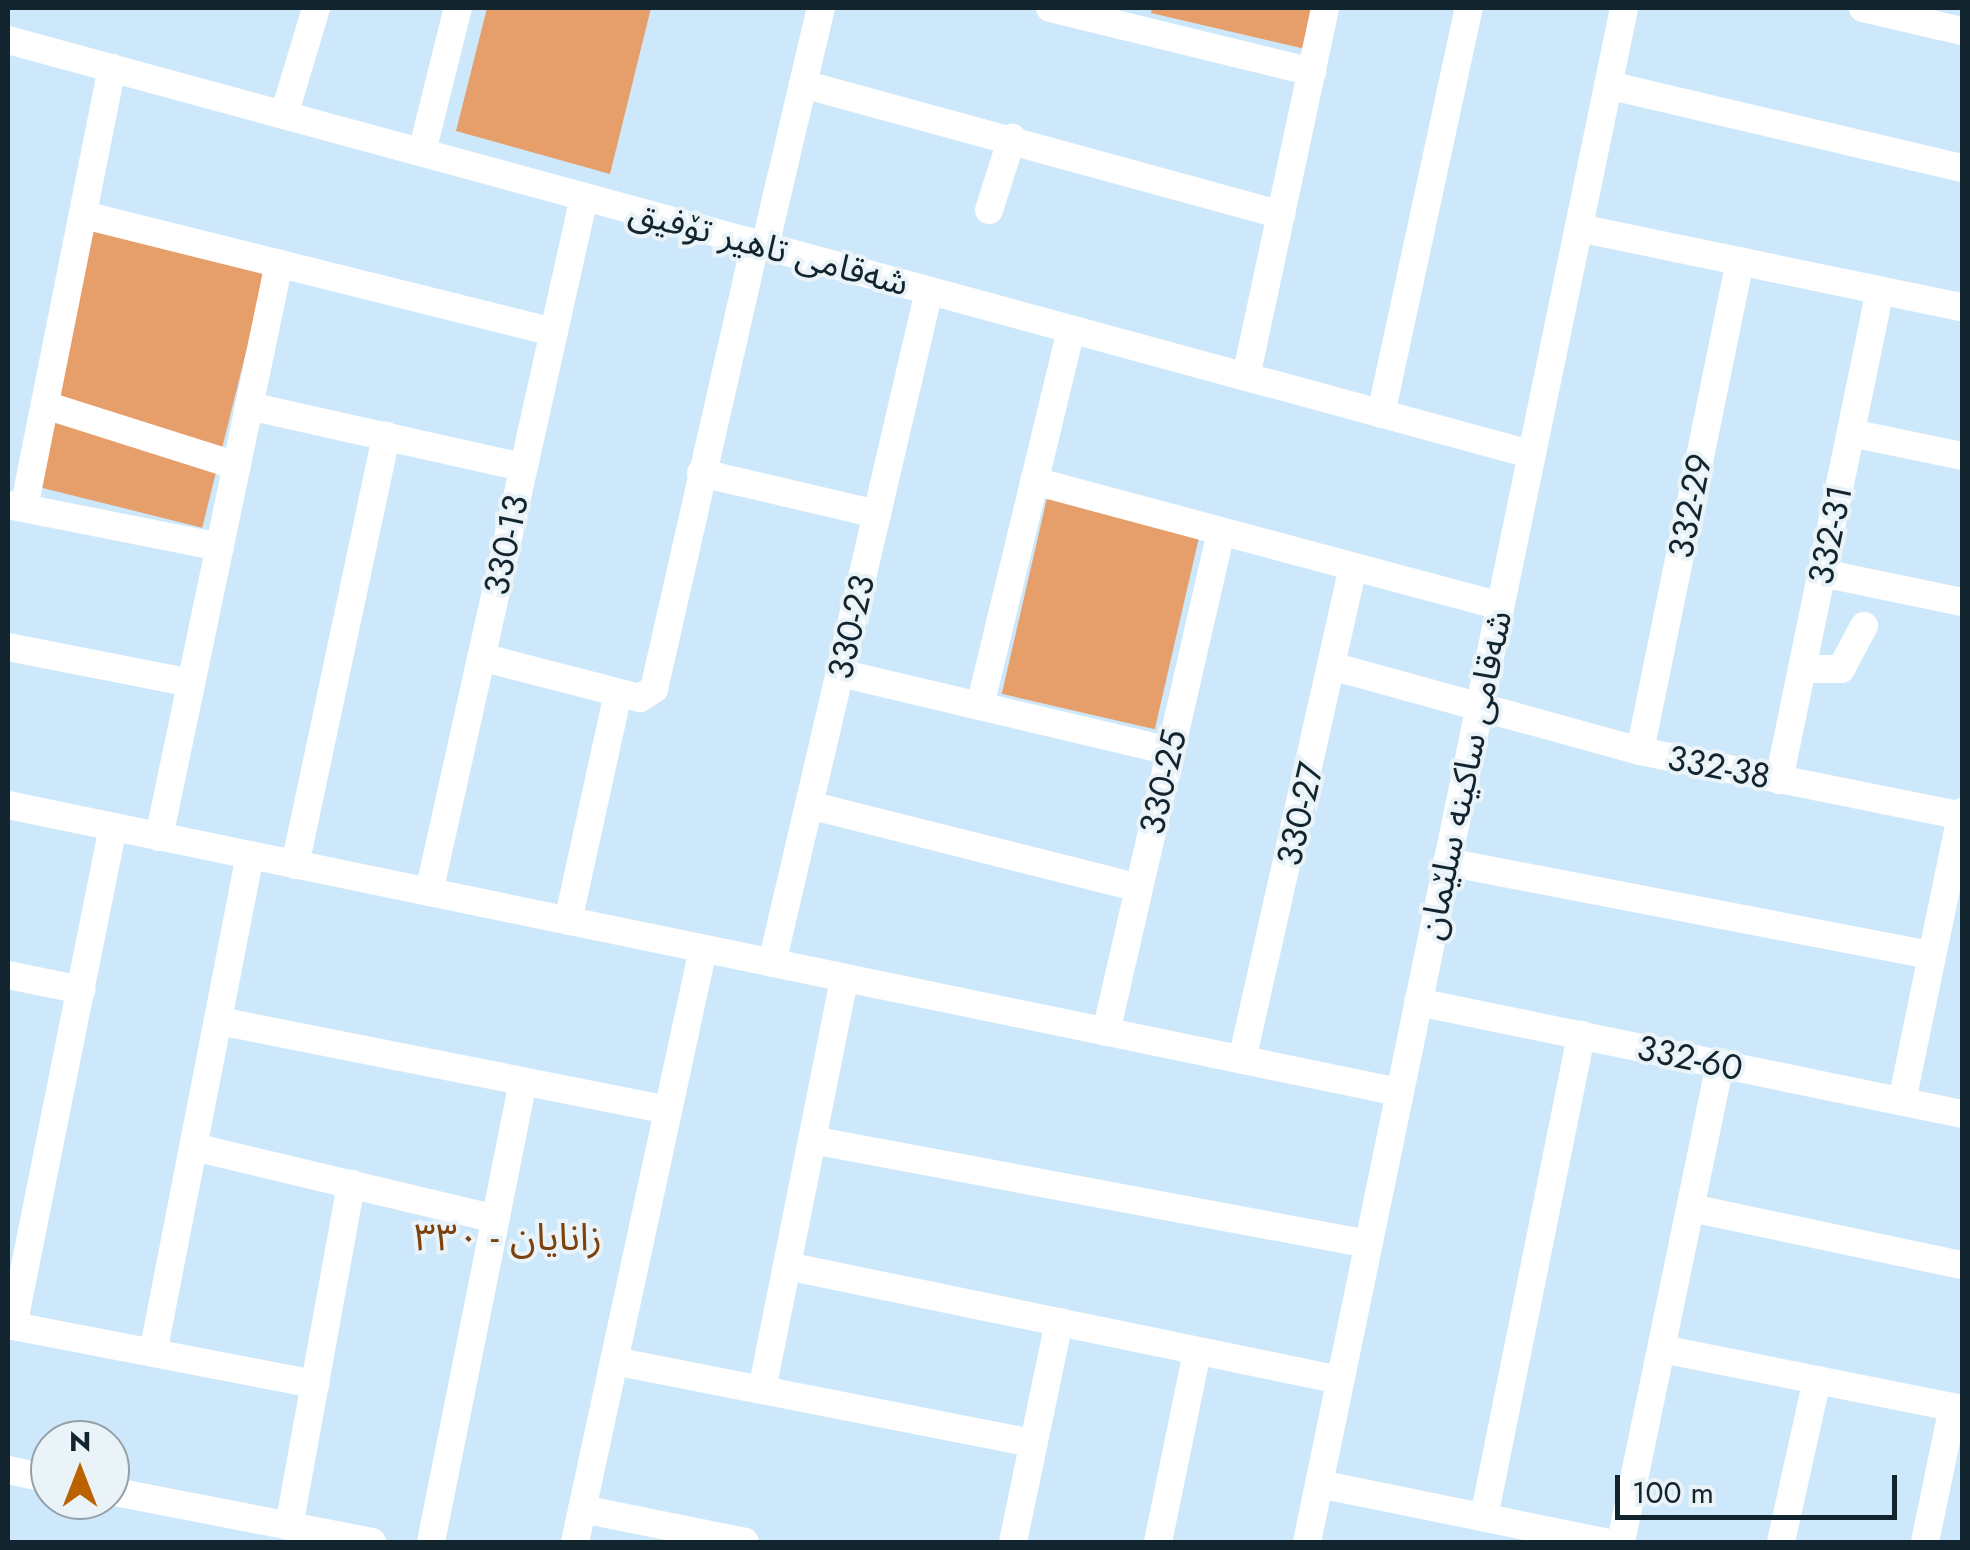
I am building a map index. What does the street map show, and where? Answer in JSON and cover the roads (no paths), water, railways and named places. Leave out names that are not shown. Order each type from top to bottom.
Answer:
[{"type":"street","points":[[284,115],[316,8]]},
{"type":"street","points":[[422,152],[458,8]]},
{"type":"street","points":[[481,658],[640,698],[654,689],[702,473],[821,8]]},
{"type":"street","points":[[1050,8],[1126,16],[1312,72]]},
{"type":"street","points":[[1246,377],[1325,8]]},
{"type":"street","points":[[1381,414],[1469,8]]},
{"type":"street","name":"شەقامی ساکینە سلێمان","points":[[1307,1542],[1624,8]]},
{"type":"street","points":[[1863,8],[1932,15],[1962,30]]},
{"type":"street","name":"شەقامی تاهیر تۆفیق","points":[[8,40],[1530,454]]},
{"type":"street","points":[[112,68],[45,405],[16,506],[220,546]]},
{"type":"street","points":[[803,84],[1012,138],[1281,216]]},
{"type":"street","points":[[1608,85],[1962,168]]},
{"type":"street","points":[[989,210],[1012,138]]},
{"type":"street","name":"330-13","points":[[429,892],[584,197]]},
{"type":"street","points":[[84,215],[554,332]]},
{"type":"street","points":[[1578,228],[1962,308]]},
{"type":"street","name":"332-29","points":[[1640,752],[1740,261]]},
{"type":"street","points":[[159,837],[279,263]]},
{"type":"street","name":"332-31","points":[[1779,780],[1880,290]]},
{"type":"street","name":"330-23","points":[[772,963],[929,291]]},
{"type":"street","points":[[980,706],[1071,330]]},
{"type":"street","points":[[45,405],[236,466]]},
{"type":"street","points":[[249,406],[524,467]]},
{"type":"street","points":[[1851,434],[1962,456]]},
{"type":"street","points":[[296,865],[386,436]]},
{"type":"street","points":[[702,473],[877,514]]},
{"type":"street","points":[[1034,482],[1500,606]]},
{"type":"street","name":"330-25","points":[[1106,1032],[1221,532]]},
{"type":"street","name":"330-27","points":[[1242,1060],[1335,667],[1353,566]]},
{"type":"street","points":[[1822,573],[1962,602]]},
{"type":"street","points":[[1802,669],[1841,669],[1864,626]]},
{"type":"street","points":[[8,647],[191,683]]},
{"type":"street","name":"332-38","points":[[1335,667],[1478,712],[1640,752],[1962,814]]},
{"type":"street","points":[[840,674],[1170,751]]},
{"type":"street","points":[[568,921],[618,693]]},
{"type":"street","points":[[809,805],[1139,888]]},
{"type":"street","points":[[8,806],[1399,1092]]},
{"type":"street","points":[[1902,1101],[1962,814]]},
{"type":"street","points":[[113,827],[10,1326],[315,1384]]},
{"type":"street","points":[[153,1353],[250,856]]},
{"type":"street","points":[[1446,862],[1931,955]]},
{"type":"street","points":[[575,1542],[703,949]]},
{"type":"street","points":[[8,975],[80,990]]},
{"type":"street","points":[[762,1390],[844,978]]},
{"type":"street","name":"332-60","points":[[1418,1002],[1962,1114]]},
{"type":"street","points":[[219,1021],[668,1110]]},
{"type":"street","points":[[1484,1517],[1580,1035]]},
{"type":"street","points":[[1621,1542],[1720,1064]]},
{"type":"street","points":[[432,1542],[523,1081]]},
{"type":"street","points":[[812,1140],[1368,1244]]},
{"type":"street","points":[[194,1147],[496,1218]]},
{"type":"street","points":[[298,1533],[315,1384],[351,1184]]},
{"type":"street","points":[[1691,1208],[1962,1265]]},
{"type":"street","points":[[786,1266],[1340,1380]]},
{"type":"street","points":[[1013,1542],[1059,1322]]},
{"type":"street","points":[[1662,1348],[1958,1408],[1924,1542]]},
{"type":"street","points":[[1158,1542],[1198,1352]]},
{"type":"street","points":[[614,1361],[1033,1444]]},
{"type":"street","points":[[1781,1542],[1817,1380]]},
{"type":"street","points":[[1319,1484],[1604,1542]]},
{"type":"street","points":[[130,1495],[298,1533],[372,1542]]},
{"type":"street","points":[[582,1509],[745,1542]]},
{"type":"district","name":"زانایان - ٣٣٠","points":[[508,1237]]}]
